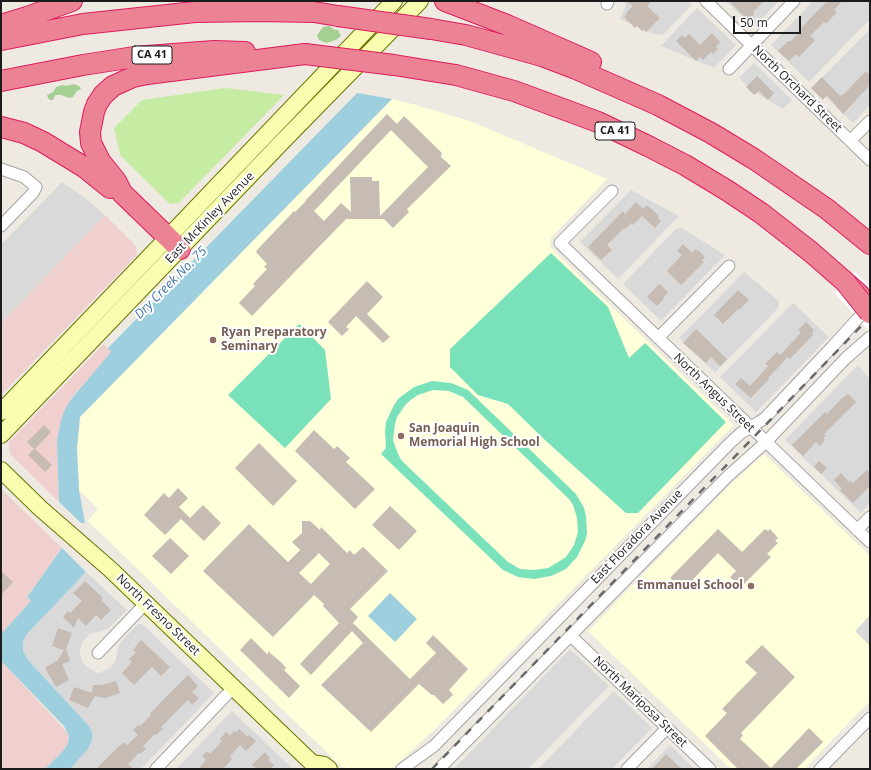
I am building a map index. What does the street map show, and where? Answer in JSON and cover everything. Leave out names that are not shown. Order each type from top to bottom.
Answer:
[{"type":"highway","points":[[1,25],[72,1]]},
{"type":"highway","points":[[449,3],[487,16],[554,45],[680,105],[739,136],[792,177],[827,209],[870,244]]},
{"type":"highway","points":[[1,40],[84,24],[195,12],[260,11],[314,12],[466,35],[542,56],[576,69],[658,105],[711,132],[784,179],[827,209]]},
{"type":"highway","name":"CA 41","points":[[1,81],[60,69],[134,57],[214,51],[305,54],[456,75],[514,91],[598,122],[685,165],[761,213],[812,252],[870,304]]},
{"type":"highway","points":[[174,243],[122,193],[116,181],[100,162],[92,142],[90,132],[94,112],[103,95],[113,86],[133,76],[305,54]]},
{"type":"highway","points":[[1,127],[24,133],[43,142],[84,167],[110,188],[122,193]]},
{"type":"highway","points":[[846,283],[870,313]]},
{"type":"main road","name":"East McKinley Avenue","points":[[1,436],[394,1]]},
{"type":"main road","name":"East McKinley Avenue","points":[[1,412],[174,243],[281,143],[420,1]]},
{"type":"main road","name":"North Fresno Street","points":[[1,470],[40,508],[79,541],[146,603],[233,688],[310,767],[324,765],[329,769]]},
{"type":"street","name":"North Orchard Street","points":[[706,1],[870,160]]},
{"type":"street","points":[[729,69],[794,1]]},
{"type":"street","points":[[850,141],[870,121]]},
{"type":"street","points":[[1,169],[24,177],[36,187],[33,193],[1,226]]},
{"type":"street","name":"North Angus Street","points":[[612,191],[560,243],[870,542]]},
{"type":"street","points":[[658,338],[729,266]]},
{"type":"street","name":"East Floradora Avenue","points":[[402,769],[434,746],[713,459],[741,433],[765,418],[833,346],[870,304]]},
{"type":"street","name":"East Floradora Avenue","points":[[439,769],[727,477],[766,442],[846,358],[870,337]]},
{"type":"street","points":[[857,530],[870,517]]},
{"type":"street","points":[[98,653],[146,603]]},
{"type":"street","name":"North Mariposa Street","points":[[571,636],[710,769]]},
{"type":"street","points":[[156,769],[233,688]]},
{"type":"street","points":[[820,769],[870,718]]},
{"type":"street","points":[[627,769],[667,728]]},
{"type":"shaded area","points":[[625,1],[689,1],[692,4],[664,34],[656,35],[620,19],[626,6]]},
{"type":"shaded area","points":[[726,1],[779,1],[753,28]]},
{"type":"shaded area","points":[[813,1],[870,1],[870,19],[809,82],[771,45]]},
{"type":"shaded area","points":[[697,8],[736,45],[714,68],[661,46]]},
{"type":"shaded area","points":[[870,29],[870,105],[853,123],[814,86]]},
{"type":"shaded area","points":[[754,63],[792,100],[783,109],[753,91],[739,78]]},
{"type":"shaded area","name":"San Joaquin Memorial High School","points":[[392,99],[470,121],[607,179],[551,238],[550,246],[734,425],[438,726],[392,769],[344,769],[88,521],[98,509],[79,490],[77,448],[80,417]]},
{"type":"shaded area","points":[[62,182],[84,197],[105,215],[1,323],[1,245]]},
{"type":"shaded area","points":[[631,190],[679,216],[618,279],[580,242]]},
{"type":"shaded area","points":[[105,215],[136,246],[137,255],[1,395],[1,323]]},
{"type":"shaded area","points":[[682,228],[725,255],[661,321],[623,284],[676,229]]},
{"type":"shaded area","points":[[744,272],[779,301],[779,307],[715,373],[679,338]]},
{"type":"shaded area","points":[[793,303],[829,337],[756,412],[720,377]]},
{"type":"shaded area","points":[[104,344],[112,352],[72,397],[57,441],[59,502],[10,454],[9,442]]},
{"type":"shaded area","points":[[858,365],[870,380],[870,503],[861,513],[785,440]]},
{"type":"shaded area","name":"Emmanuel School","points":[[764,454],[870,556],[870,615],[855,631],[870,646],[870,701],[804,769],[731,769],[588,631],[733,482]]},
{"type":"shaded area","points":[[1,489],[62,548],[27,597],[31,601],[1,634]]},
{"type":"shaded area","points":[[86,572],[127,610],[108,629],[90,634],[83,641],[80,655],[83,663],[87,667],[99,673],[110,668],[116,660],[117,651],[121,641],[138,624],[142,624],[214,693],[141,769],[70,769],[88,749],[92,732],[89,726],[28,660],[23,651],[23,641],[27,634]]},
{"type":"shaded area","points":[[870,615],[870,646],[855,631]]},
{"type":"shaded area","points":[[570,649],[609,686],[528,769],[454,769]]},
{"type":"shaded area","points":[[1,661],[67,732],[69,737],[68,744],[45,769],[1,769]]},
{"type":"shaded area","points":[[614,691],[652,728],[612,769],[538,769]]},
{"type":"shaded area","points":[[232,711],[292,768],[176,769]]},
{"type":"shaded area","points":[[670,745],[695,769],[647,769]]},
{"type":"green space","points":[[329,26],[335,30],[338,30],[341,36],[336,40],[326,43],[319,40],[317,35],[323,27]]},
{"type":"green space","points":[[74,84],[79,86],[81,89],[77,91],[73,97],[69,98],[61,95],[55,95],[53,100],[48,98],[47,95],[53,92],[56,87]]},
{"type":"green space","points":[[226,88],[284,95],[179,203],[170,204],[120,155],[114,128],[142,100]]},
{"type":"green space","points":[[551,253],[608,307],[629,358],[645,343],[726,422],[638,513],[626,513],[546,441],[508,404],[478,395],[450,367],[450,349]]},
{"type":"green space","points":[[299,324],[325,350],[331,399],[285,448],[228,395]]},
{"type":"green space","points":[[432,381],[451,383],[468,390],[576,494],[584,508],[587,533],[585,541],[577,557],[566,569],[551,576],[534,579],[518,577],[503,570],[381,454],[386,448],[386,422],[394,405],[399,398],[414,387]],"holes":[[[433,390],[449,391],[463,397],[569,499],[573,505],[577,518],[578,532],[574,545],[566,557],[548,568],[534,570],[520,569],[508,562],[402,461],[393,440],[397,417],[406,404],[418,395]]]},
{"type":"water","points":[[357,93],[392,99],[80,417],[77,448],[79,490],[85,523],[81,523],[59,502],[57,441],[61,420],[65,409],[72,398],[111,352],[108,348]]},
{"type":"water","points":[[62,548],[86,572],[27,634],[23,641],[23,651],[28,660],[89,726],[92,732],[92,740],[88,749],[70,769],[45,769],[63,751],[68,744],[69,736],[64,726],[1,661],[1,634],[31,601],[27,597]]},
{"type":"water","points":[[390,593],[417,619],[395,642],[368,616]]},
{"type":"pier","points":[[855,272],[870,286],[870,332],[835,293]]},
{"type":"building","points":[[627,1],[652,1],[647,6],[660,18],[646,32],[644,30],[642,31],[637,26],[635,28],[624,17],[633,6]]},
{"type":"building","points":[[729,1],[764,1],[753,12],[754,14],[748,20]]},
{"type":"building","points":[[827,1],[842,1],[834,10],[837,12],[826,24],[824,22],[810,36],[815,40],[799,57],[796,54],[789,61],[778,51],[788,41],[791,41],[802,29],[801,28]]},
{"type":"building","points":[[712,33],[720,42],[716,47],[718,49],[713,54],[711,52],[703,60],[700,57],[696,61],[676,41],[682,35],[685,38],[689,34],[700,45]]},
{"type":"building","points":[[866,71],[870,75],[870,85],[843,114],[827,95],[823,100],[811,88],[822,77],[840,96],[843,95]]},
{"type":"building","points":[[757,76],[774,93],[768,100],[759,91],[754,95],[746,87]]},
{"type":"building","points":[[387,114],[397,124],[404,116],[442,153],[441,157],[451,166],[407,209],[409,212],[393,228],[384,219],[346,219],[252,316],[239,303],[255,286],[253,284],[267,269],[264,267],[267,264],[256,252]],"holes":[[[391,130],[428,167],[380,216],[379,181],[372,181],[372,177],[350,177],[351,212],[341,203],[324,221],[314,211]]]},
{"type":"building","points":[[636,202],[643,209],[647,205],[659,216],[658,218],[661,221],[655,228],[642,216],[633,225],[631,223],[607,245],[612,250],[601,260],[588,247],[623,211],[625,214]]},
{"type":"building","points":[[683,244],[692,253],[695,249],[705,257],[702,260],[704,262],[681,285],[667,271],[682,255],[677,251]]},
{"type":"building","points":[[367,281],[383,297],[367,314],[390,337],[383,343],[356,316],[346,327],[349,329],[342,336],[328,322]]},
{"type":"building","points":[[659,284],[668,292],[657,306],[647,297]]},
{"type":"building","points":[[738,290],[749,300],[723,324],[714,315]]},
{"type":"building","points":[[806,322],[814,330],[812,333],[813,335],[790,359],[788,357],[751,398],[735,384],[741,378],[750,386],[768,366],[765,364],[777,352],[780,355],[801,332],[798,330]]},
{"type":"building","points":[[696,329],[727,359],[720,366],[711,357],[706,363],[683,343]]},
{"type":"building","points":[[848,394],[856,402],[824,434],[826,436],[823,438],[825,440],[820,446],[816,442],[803,456],[792,445],[825,412],[827,414],[841,399]]},
{"type":"building","points":[[44,425],[51,432],[35,449],[52,465],[45,472],[28,455],[34,449],[27,442]]},
{"type":"building","points":[[314,430],[334,449],[337,446],[350,458],[346,462],[375,489],[355,509],[295,451]]},
{"type":"building","points":[[259,443],[297,481],[273,506],[235,468]]},
{"type":"building","points":[[819,461],[827,468],[821,474],[814,467]]},
{"type":"building","points":[[867,470],[870,473],[870,486],[853,503],[840,490],[842,489],[834,480],[841,473],[849,482],[850,480],[853,483]]},
{"type":"building","points":[[178,488],[188,498],[179,507],[190,518],[203,505],[221,523],[204,541],[181,519],[165,535],[144,515],[164,493],[169,498]]},
{"type":"building","points":[[390,506],[417,531],[399,550],[372,525]]},
{"type":"building","points":[[302,521],[310,521],[320,530],[321,527],[347,553],[350,550],[354,555],[363,547],[388,571],[350,609],[358,617],[353,623],[410,679],[436,653],[426,643],[433,635],[468,669],[449,690],[453,695],[443,704],[419,684],[371,732],[321,685],[363,643],[352,631],[311,675],[300,664],[339,623],[323,606],[324,604],[314,595],[273,637],[203,571],[249,524],[288,562],[300,550],[292,542],[302,533]],"holes":[[[319,553],[330,564],[311,584],[299,573]]]},
{"type":"building","points":[[718,529],[742,552],[765,529],[768,531],[770,529],[778,538],[775,541],[778,543],[767,554],[771,557],[741,587],[730,577],[736,571],[718,553],[683,590],[670,578]]},
{"type":"building","points":[[170,538],[189,556],[171,574],[152,556]]},
{"type":"building","points":[[1,571],[13,582],[1,595]]},
{"type":"building","points":[[85,581],[103,598],[101,600],[111,610],[101,620],[96,615],[86,626],[78,618],[74,628],[63,617],[68,611],[70,613],[82,601],[73,593]]},
{"type":"building","points":[[58,628],[72,633],[66,649],[70,661],[62,664],[69,680],[56,687],[45,668],[58,660],[64,650],[52,646]]},
{"type":"building","points":[[251,638],[268,655],[268,651],[283,664],[286,668],[284,670],[300,686],[289,698],[240,650]]},
{"type":"building","points":[[141,640],[170,667],[161,676],[152,667],[134,685],[122,673],[132,662],[129,659],[136,652],[133,650]]},
{"type":"building","points":[[762,645],[795,677],[741,733],[743,735],[740,739],[771,768],[809,728],[823,742],[796,769],[738,769],[705,736],[727,713],[722,709],[757,673],[745,662]]},
{"type":"building","points":[[188,675],[198,686],[192,692],[199,698],[192,705],[188,700],[161,727],[163,729],[156,735],[155,734],[143,746],[146,749],[140,754],[139,753],[128,764],[134,769],[96,769],[124,742],[127,745],[138,735],[133,730],[138,725],[140,726],[151,715],[150,714],[158,705]]},
{"type":"building","points":[[116,681],[120,693],[105,698],[95,696],[88,708],[69,700],[74,687],[92,693],[93,685],[102,685]]},
{"type":"building","points":[[239,729],[248,737],[249,735],[256,741],[246,751],[240,745],[230,756],[232,759],[223,769],[198,769],[206,760],[202,756],[207,751],[210,754],[222,741],[220,739],[226,732],[230,736],[234,731],[236,732]]},
{"type":"building","points":[[265,752],[270,758],[268,760],[274,765],[271,769],[257,769],[252,765]]},
{"type":"building","points":[[666,754],[682,769],[652,769]]},
{"type":"railway","points":[[432,769],[870,317]]},
{"type":"place","name":"Ryan Preparatory Seminary","points":[[213,340]]},
{"type":"place","name":"San Joaquin Memorial High School","points":[[401,436]]},
{"type":"place","name":"Emmanuel School","points":[[751,586]]},
{"type":"water label","name":"Dry Creek No. 75","points":[[171,283]]}]
